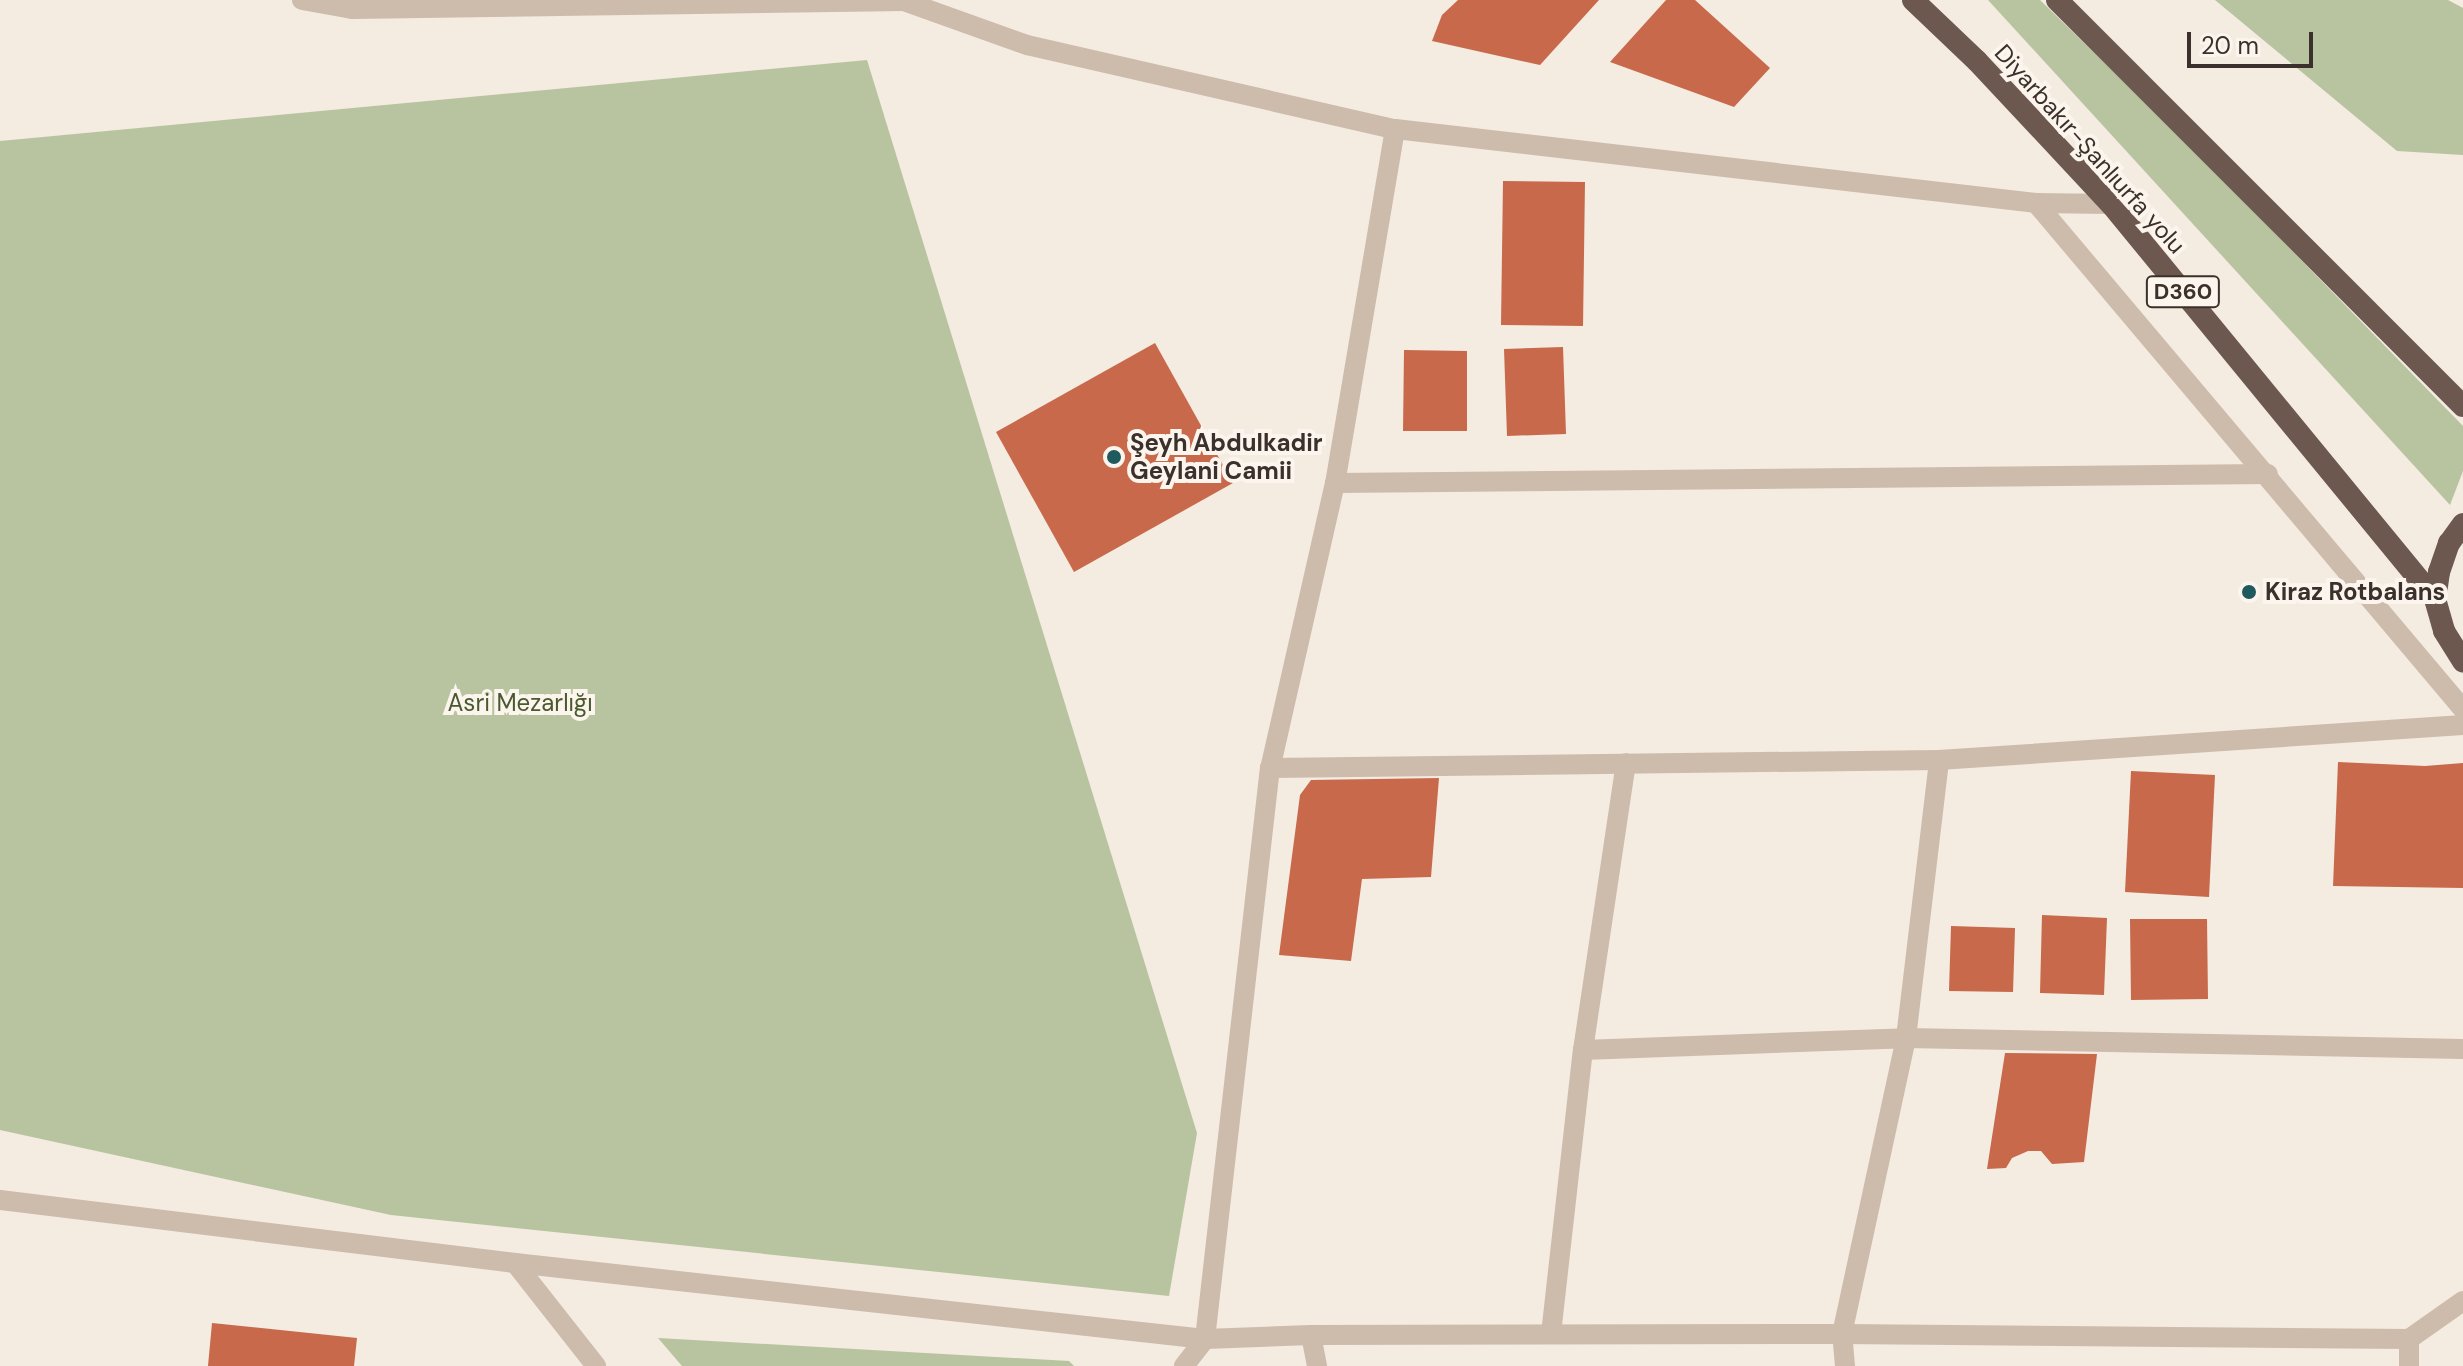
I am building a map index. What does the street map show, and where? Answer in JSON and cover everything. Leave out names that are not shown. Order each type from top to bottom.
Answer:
[{"type":"highway","name":"Diyarbakır-Şanlıurfa yolu","points":[[1913,0],[1977,61],[2111,204],[2435,599]]},
{"type":"highway","points":[[2057,0],[2463,406]]},
{"type":"highway","points":[[2435,599],[2444,557],[2463,524]]},
{"type":"highway","name":"D360","points":[[2435,599],[2444,631],[2463,661]]},
{"type":"street","points":[[302,0],[352,9],[904,1],[1027,45],[1395,129],[2036,203],[2111,204]]},
{"type":"street","points":[[1184,1366],[1205,1339],[1270,768],[1335,483],[1395,129]]},
{"type":"street","points":[[2036,203],[2268,474],[2463,709]]},
{"type":"street","points":[[1335,483],[2268,474]]},
{"type":"street","points":[[1270,768],[1939,760],[2463,725]]},
{"type":"street","points":[[1845,1366],[1842,1334],[1906,1038],[1939,760]]},
{"type":"street","points":[[1551,1334],[1583,1050],[1626,763]]},
{"type":"street","points":[[1583,1050],[1906,1038],[2463,1049]]},
{"type":"street","points":[[0,1200],[515,1263],[1205,1339],[1311,1335],[1551,1334],[2409,1339],[2460,1308]]},
{"type":"street","points":[[515,1263],[596,1366]]},
{"type":"street","points":[[1311,1335],[1317,1366]]},
{"type":"street","points":[[2409,1339],[2409,1366]]},
{"type":"green space","points":[[1988,0],[2040,0],[2191,147],[2463,426],[2463,471],[2450,505]]},
{"type":"green space","points":[[2215,0],[2448,0],[2463,8],[2463,155],[2397,151]]},
{"type":"green space","name":"Asri Mezarlığı","points":[[867,60],[1197,1133],[1169,1296],[391,1215],[0,1130],[0,141]]},
{"type":"green space","points":[[658,1338],[1069,1361],[1074,1366],[682,1366]]},
{"type":"building","points":[[1458,0],[1599,0],[1540,65],[1432,41],[1442,15]]},
{"type":"building","points":[[1666,0],[1695,0],[1770,68],[1734,107],[1610,62]]},
{"type":"building","points":[[1503,181],[1585,182],[1583,326],[1501,325]]},
{"type":"building","name":"Şeyh Abdulkadir Geylani Camii","points":[[1155,343],[1233,483],[1074,572],[996,432]]},
{"type":"building","points":[[1563,347],[1566,434],[1507,436],[1504,349]]},
{"type":"building","points":[[1404,350],[1467,351],[1467,431],[1403,431]]},
{"type":"building","points":[[2338,762],[2425,766],[2463,763],[2463,888],[2333,886]]},
{"type":"building","points":[[2131,771],[2215,775],[2209,897],[2125,892]]},
{"type":"building","points":[[1439,778],[1431,877],[1362,879],[1351,961],[1279,955],[1300,795],[1311,780]]},
{"type":"building","points":[[2042,915],[2107,918],[2104,995],[2040,993]]},
{"type":"building","points":[[2130,919],[2207,919],[2208,999],[2131,1000]]},
{"type":"building","points":[[1951,926],[2015,928],[2013,992],[1949,991]]},
{"type":"building","points":[[2005,1053],[2097,1054],[2084,1162],[2052,1164],[2041,1151],[2028,1151],[2012,1158],[2006,1168],[1987,1169]]},
{"type":"building","points":[[212,1323],[357,1338],[354,1366],[208,1366]]},
{"type":"place","name":"Şeyh Abdulkadir Geylani Camii","points":[[1114,457]]},
{"type":"place","name":"Kiraz Rotbalans","points":[[2249,592]]}]
